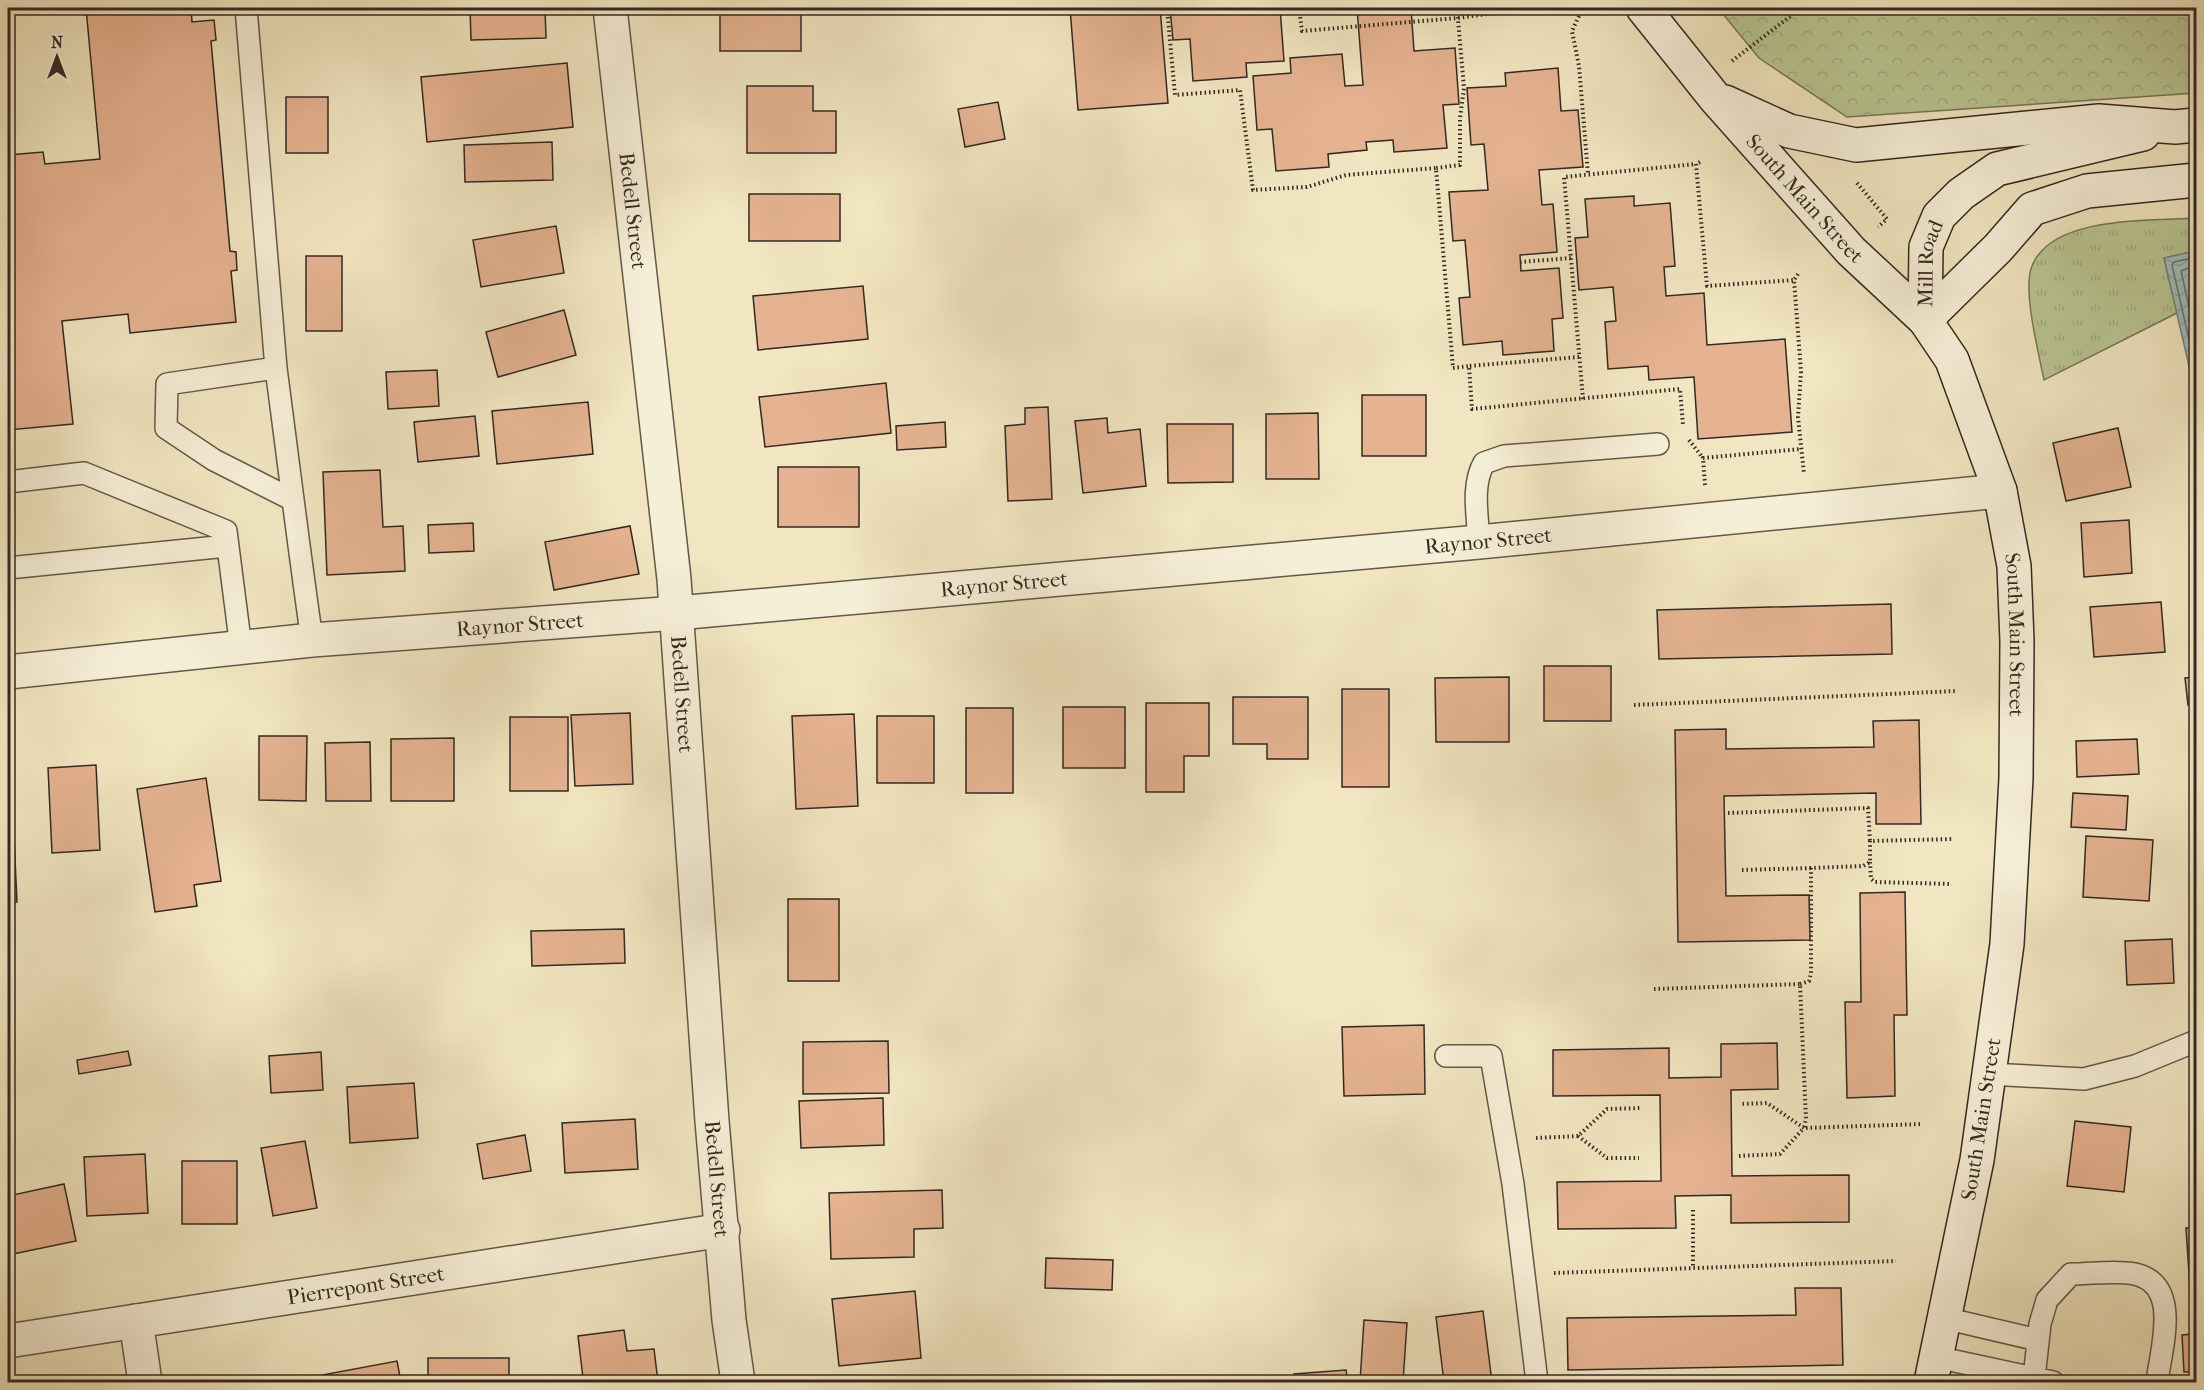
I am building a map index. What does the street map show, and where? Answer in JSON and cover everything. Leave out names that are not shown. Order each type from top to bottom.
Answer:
[{"type":"street","name":"Bedell Street","points":[[610,8],[677,613],[712,1121],[729,1320],[738,1383]]},
{"type":"street","name":"South Main Street","points":[[1643,8],[1709,90],[1851,251],[1925,320],[1953,360],[2000,491],[2014,566],[2017,641],[2016,778],[2007,944],[1977,1160],[1933,1370]]},
{"type":"street","name":"Mill Road","points":[[1709,90],[1789,130],[1856,145],[2099,121],[2186,126]]},
{"type":"street","name":"Mill Road","points":[[1925,320],[1926,247],[1940,216],[1962,194],[1997,169],[2186,126]]},
{"type":"street","name":"Mill Road","points":[[1925,320],[1998,248],[2032,209],[2087,191],[2196,180]]},
{"type":"street","name":"Raynor Street","points":[[8,672],[312,640],[677,613],[1479,542],[2000,491]]},
{"type":"street","name":"Pierrepont Street","points":[[8,1341],[723,1230]]},
{"type":"street","points":[[136,1321],[145,1383]]},
{"type":"lane","points":[[246,8],[276,368],[312,640]]},
{"type":"lane","points":[[276,368],[167,384],[166,428],[214,460],[293,500]]},
{"type":"lane","points":[[1479,542],[1476,491],[1479,471],[1484,463],[1504,456],[1658,444]]},
{"type":"lane","points":[[8,482],[84,474],[226,531],[242,648]]},
{"type":"lane","points":[[8,568],[227,546]]},
{"type":"lane","points":[[1989,1074],[2084,1079],[2135,1066],[2196,1041]]},
{"type":"lane","points":[[1446,1056],[1491,1056],[1513,1184],[1538,1383]]},
{"type":"lane","points":[[1933,1370],[2044,1380],[2038,1340],[2047,1300],[2071,1274],[2136,1274],[2158,1286],[2166,1303],[2157,1383]]},
{"type":"lane","points":[[1944,1318],[2038,1340]]},
{"type":"path","points":[[1167,8],[1175,95],[1240,90],[1253,190],[1307,187],[1346,175],[1460,165],[1460,118],[1464,88],[1457,8]]},
{"type":"path","points":[[1299,8],[1302,31],[1458,18],[1532,8]]},
{"type":"path","points":[[1709,90],[1801,8]]},
{"type":"path","points":[[1579,16],[1572,31],[1579,66],[1588,175]]},
{"type":"path","points":[[1583,399],[1564,177],[1698,163],[1707,286],[1794,280]]},
{"type":"path","points":[[1436,168],[1453,368],[1579,357]]},
{"type":"path","points":[[1850,174],[1887,219],[1876,229]]},
{"type":"path","points":[[1520,262],[1571,258]]},
{"type":"path","points":[[1798,274],[1794,280],[1801,372],[1798,417],[1804,477]]},
{"type":"path","points":[[1468,366],[1472,409],[1680,389],[1684,433],[1703,458],[1705,485]]},
{"type":"path","points":[[1703,458],[1801,449]]},
{"type":"path","points":[[1634,705],[1958,691]]},
{"type":"path","points":[[1728,813],[1868,808],[1871,879],[1875,882],[1952,884]]},
{"type":"path","points":[[1870,842],[1954,840]]},
{"type":"path","points":[[1742,870],[1863,866],[1870,862]]},
{"type":"path","points":[[1654,989],[1800,984],[1809,981],[1811,973],[1811,868]]},
{"type":"path","points":[[1739,1156],[1780,1154],[1804,1128],[1806,1119],[1800,984]]},
{"type":"path","points":[[1740,1104],[1767,1103],[1804,1128],[1923,1124]]},
{"type":"path","points":[[1578,1136],[1607,1109],[1642,1108]]},
{"type":"path","points":[[1534,1138],[1578,1136],[1607,1158],[1639,1158]]},
{"type":"path","points":[[1693,1210],[1693,1268]]},
{"type":"path","points":[[1553,1273],[1896,1261]]},
{"type":"green space","points":[[1718,8],[2196,8],[2196,93],[1847,117],[1759,58]]},
{"type":"green space","points":[[2196,218],[2196,251],[2164,258],[2177,313],[2044,380],[2032,322],[2029,290],[2032,266],[2043,249],[2060,237],[2081,229],[2105,224]]},
{"type":"water","points":[[2196,251],[2196,396],[2164,258]]},
{"type":"building","points":[[86,8],[191,8],[192,22],[214,20],[216,40],[211,41],[230,251],[236,252],[237,270],[231,271],[236,322],[130,333],[128,314],[62,321],[73,424],[8,430],[8,155],[43,152],[45,164],[100,159]]},
{"type":"building","points":[[470,8],[545,8],[546,38],[471,40]]},
{"type":"building","points":[[720,8],[801,8],[801,51],[720,51]]},
{"type":"building","points":[[1070,8],[1160,8],[1168,103],[1078,110]]},
{"type":"building","points":[[1170,8],[1280,8],[1284,61],[1246,63],[1247,77],[1193,81],[1190,39],[1173,40]]},
{"type":"building","points":[[1357,8],[1411,8],[1414,51],[1455,48],[1459,104],[1443,105],[1447,148],[1394,152],[1393,140],[1366,142],[1367,150],[1328,154],[1329,167],[1276,171],[1272,129],[1257,130],[1253,76],[1291,73],[1290,58],[1342,54],[1345,86],[1363,85]]},
{"type":"building","points":[[567,63],[573,127],[427,142],[421,77]]},
{"type":"building","points":[[1558,68],[1561,111],[1578,110],[1583,167],[1539,170],[1542,205],[1553,204],[1557,252],[1520,255],[1521,271],[1559,268],[1563,318],[1552,319],[1554,351],[1503,355],[1502,341],[1463,345],[1459,298],[1470,297],[1465,240],[1453,241],[1449,192],[1488,190],[1484,144],[1471,145],[1467,88],[1506,86],[1505,73]]},
{"type":"building","points":[[747,86],[813,86],[813,111],[836,111],[836,153],[747,153]]},
{"type":"building","points":[[286,97],[328,97],[328,153],[286,153]]},
{"type":"building","points":[[998,102],[1005,139],[965,147],[958,109]]},
{"type":"building","points":[[552,142],[553,180],[465,182],[464,145]]},
{"type":"building","points":[[749,194],[840,194],[840,241],[749,241]]},
{"type":"building","points":[[1634,196],[1634,206],[1670,203],[1675,266],[1664,267],[1666,296],[1704,293],[1707,345],[1785,339],[1792,432],[1698,439],[1694,377],[1649,380],[1648,366],[1608,369],[1605,322],[1616,321],[1613,287],[1579,290],[1575,238],[1588,237],[1585,199]]},
{"type":"building","points":[[556,226],[564,273],[481,287],[473,240]]},
{"type":"building","points":[[306,256],[342,256],[342,331],[306,331]]},
{"type":"building","points":[[863,286],[868,339],[758,350],[753,296]]},
{"type":"building","points":[[564,310],[576,355],[498,377],[486,332]]},
{"type":"building","points":[[437,370],[439,406],[388,409],[386,372]]},
{"type":"building","points":[[886,383],[891,433],[765,447],[759,397]]},
{"type":"building","points":[[1362,395],[1426,395],[1426,456],[1362,456]]},
{"type":"building","points":[[588,402],[593,454],[497,464],[492,411]]},
{"type":"building","points":[[1048,407],[1052,499],[1008,501],[1005,426],[1025,424],[1025,408]]},
{"type":"building","points":[[1318,413],[1319,479],[1266,479],[1266,414]]},
{"type":"building","points":[[475,416],[479,456],[418,462],[414,422]]},
{"type":"building","points":[[1107,418],[1108,433],[1140,429],[1146,486],[1083,493],[1075,421]]},
{"type":"building","points":[[945,422],[946,447],[897,450],[896,426]]},
{"type":"building","points":[[1167,424],[1233,424],[1233,482],[1168,483]]},
{"type":"building","points":[[2118,428],[2131,487],[2066,501],[2053,443]]},
{"type":"building","points":[[778,467],[859,467],[859,527],[778,527]]},
{"type":"building","points":[[380,470],[383,527],[403,526],[405,571],[327,575],[323,472]]},
{"type":"building","points":[[2129,520],[2132,573],[2084,577],[2081,523]]},
{"type":"building","points":[[473,523],[474,551],[429,553],[428,525]]},
{"type":"building","points":[[630,526],[639,574],[554,590],[545,542]]},
{"type":"building","points":[[2161,602],[2165,652],[2094,657],[2090,607]]},
{"type":"building","points":[[1891,604],[1892,654],[1659,659],[1657,610]]},
{"type":"building","points":[[1544,666],[1611,666],[1611,721],[1544,721]]},
{"type":"building","points":[[1509,677],[1509,742],[1436,742],[1435,678]]},
{"type":"building","points":[[2196,677],[2196,704],[2188,705],[2185,678]]},
{"type":"building","points":[[1342,689],[1389,689],[1389,787],[1342,787]]},
{"type":"building","points":[[1233,697],[1308,697],[1308,759],[1267,759],[1267,744],[1233,744]]},
{"type":"building","points":[[1146,703],[1209,703],[1209,756],[1184,756],[1184,792],[1146,792]]},
{"type":"building","points":[[1063,707],[1125,707],[1125,768],[1063,768]]},
{"type":"building","points":[[966,708],[1013,708],[1013,793],[966,793]]},
{"type":"building","points":[[630,713],[633,784],[575,786],[571,715]]},
{"type":"building","points":[[854,714],[858,806],[796,809],[792,716]]},
{"type":"building","points":[[877,716],[934,716],[934,783],[877,783]]},
{"type":"building","points":[[510,717],[568,717],[568,791],[510,791]]},
{"type":"building","points":[[1919,720],[1921,824],[1876,824],[1876,793],[1724,796],[1726,896],[1809,895],[1810,940],[1678,942],[1675,730],[1726,729],[1726,749],[1874,747],[1873,721]]},
{"type":"building","points":[[259,736],[307,736],[306,801],[259,800]]},
{"type":"building","points":[[454,738],[454,801],[391,801],[391,739]]},
{"type":"building","points":[[2137,739],[2139,774],[2077,777],[2076,741]]},
{"type":"building","points":[[370,742],[371,801],[326,801],[325,743]]},
{"type":"building","points":[[96,765],[100,850],[52,853],[48,768]]},
{"type":"building","points":[[11,772],[17,902],[8,902],[8,773]]},
{"type":"building","points":[[206,778],[221,881],[194,885],[197,906],[155,912],[137,789]]},
{"type":"building","points":[[2073,793],[2128,796],[2126,830],[2071,827]]},
{"type":"building","points":[[2086,836],[2153,840],[2149,901],[2083,897]]},
{"type":"building","points":[[1905,892],[1907,1015],[1894,1015],[1895,1096],[1847,1098],[1845,1002],[1861,1002],[1860,893]]},
{"type":"building","points":[[788,899],[839,899],[839,981],[788,981]]},
{"type":"building","points":[[624,929],[625,963],[532,966],[531,931]]},
{"type":"building","points":[[2172,939],[2174,983],[2127,985],[2125,941]]},
{"type":"building","points":[[1424,1025],[1425,1094],[1344,1096],[1342,1027]]},
{"type":"building","points":[[888,1041],[889,1093],[803,1094],[803,1042]]},
{"type":"building","points":[[1777,1043],[1778,1089],[1731,1090],[1732,1176],[1849,1175],[1849,1222],[1731,1223],[1731,1195],[1675,1196],[1676,1228],[1558,1229],[1557,1182],[1661,1181],[1660,1095],[1553,1096],[1553,1050],[1669,1048],[1669,1078],[1721,1077],[1721,1044]]},
{"type":"building","points":[[128,1051],[131,1065],[79,1074],[77,1060]]},
{"type":"building","points":[[321,1052],[323,1090],[271,1093],[269,1056]]},
{"type":"building","points":[[414,1083],[418,1138],[350,1143],[347,1087]]},
{"type":"building","points":[[883,1098],[884,1145],[801,1148],[799,1101]]},
{"type":"building","points":[[635,1119],[638,1169],[565,1173],[562,1123]]},
{"type":"building","points":[[2075,1121],[2131,1127],[2124,1192],[2067,1186]]},
{"type":"building","points":[[525,1135],[531,1171],[483,1179],[477,1144]]},
{"type":"building","points":[[305,1141],[317,1208],[273,1216],[261,1148]]},
{"type":"building","points":[[145,1154],[148,1213],[87,1216],[84,1157]]},
{"type":"building","points":[[182,1161],[237,1161],[237,1224],[182,1224]]},
{"type":"building","points":[[64,1184],[76,1241],[8,1255],[8,1196]]},
{"type":"building","points":[[942,1190],[943,1228],[914,1229],[914,1257],[831,1259],[829,1193]]},
{"type":"building","points":[[2186,1228],[2196,1228],[2196,1372],[2184,1372],[2182,1335],[2193,1334]]},
{"type":"building","points":[[1046,1258],[1113,1260],[1112,1290],[1045,1288]]},
{"type":"building","points":[[1795,1288],[1841,1288],[1843,1365],[1568,1370],[1567,1318],[1796,1315]]},
{"type":"building","points":[[915,1291],[921,1358],[839,1366],[832,1299]]},
{"type":"building","points":[[1483,1311],[1492,1382],[1444,1382],[1436,1317]]},
{"type":"building","points":[[1364,1320],[1407,1323],[1403,1382],[1360,1382]]},
{"type":"building","points":[[624,1330],[627,1351],[654,1349],[658,1382],[563,1382],[563,1380],[583,1378],[578,1336]]},
{"type":"building","points":[[428,1358],[509,1358],[509,1382],[428,1382]]},
{"type":"building","points":[[397,1361],[401,1382],[323,1382],[322,1375]]},
{"type":"building","points":[[1346,1370],[1348,1382],[1295,1382],[1294,1374]]},
{"type":"building","points":[[1240,1378],[1241,1382],[1200,1382]]}]
